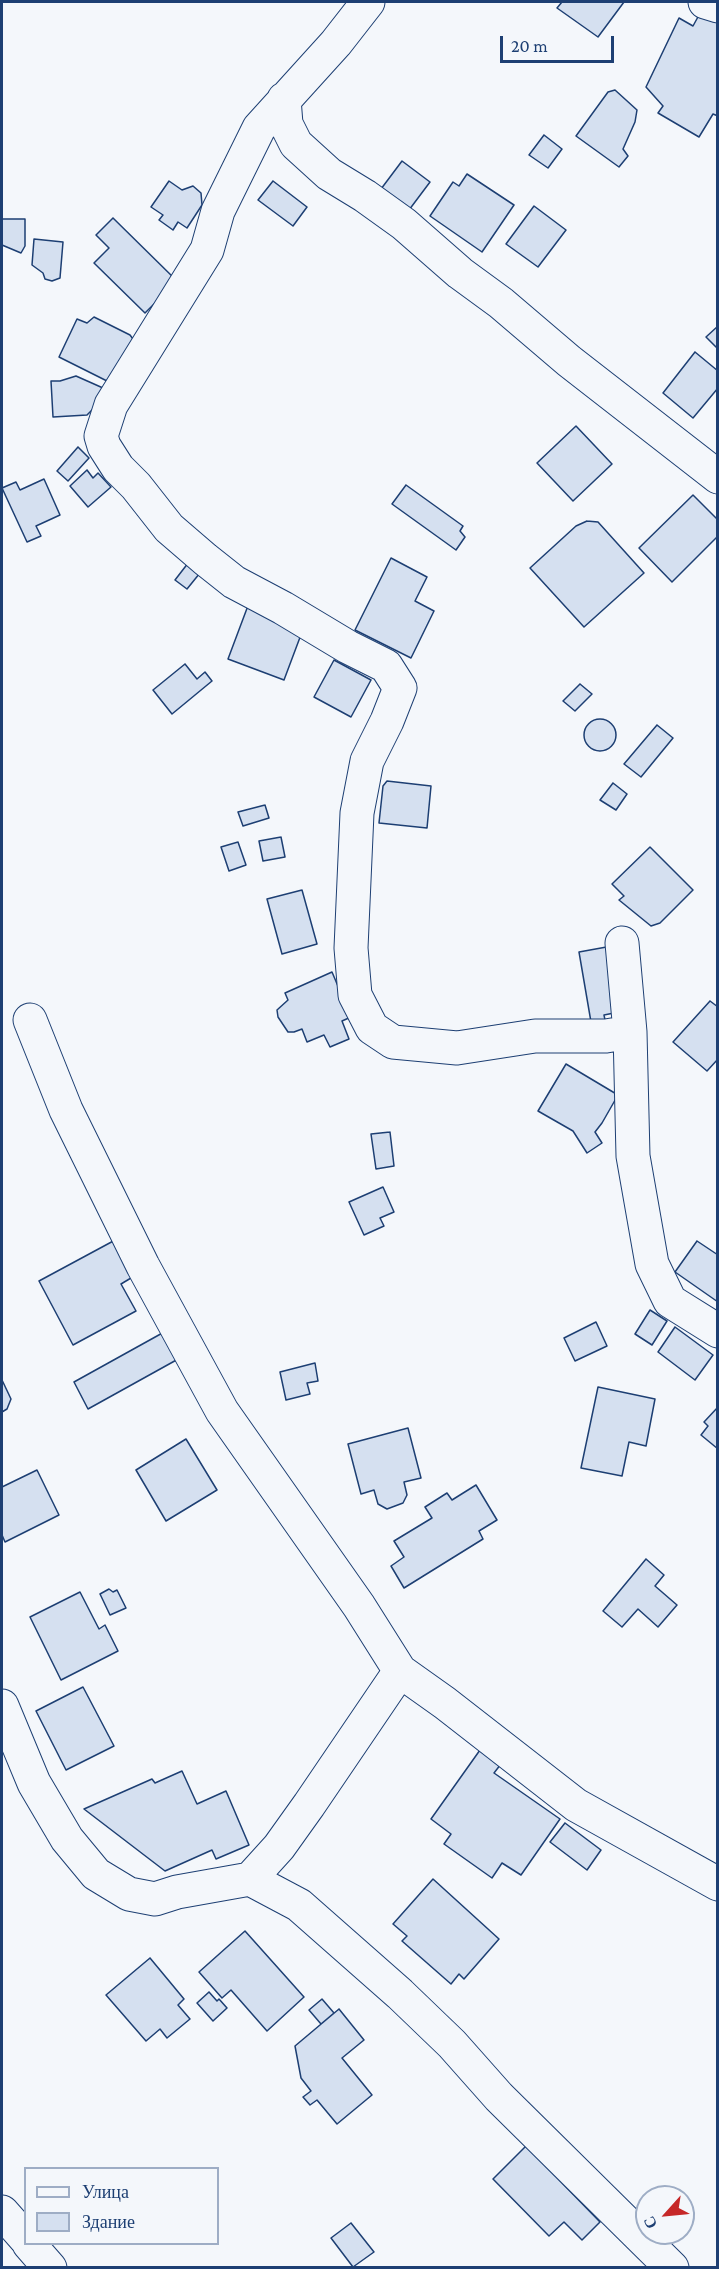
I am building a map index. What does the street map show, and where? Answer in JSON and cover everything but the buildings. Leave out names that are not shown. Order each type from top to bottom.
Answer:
[{"type":"street","points":[[368,2],[336,43],[259,128],[218,212],[207,250],[111,405],[101,436],[104,446],[118,468],[136,486],[169,528],[205,559],[234,582],[386,666],[400,688],[367,761],[357,813],[351,948],[355,995],[372,1028],[393,1042],[457,1048],[535,1036],[606,1036],[630,1032]]},
{"type":"street","points":[[705,2],[717,6]]},
{"type":"street","points":[[284,99],[286,124],[296,144],[329,174],[404,224],[568,361],[717,477]]},
{"type":"street","points":[[622,943],[630,1032],[633,1156],[652,1264],[670,1301],[717,1331]]},
{"type":"street","points":[[30,1020],[66,1110],[143,1266],[222,1411],[346,1588],[400,1671],[576,1805],[717,1884]]},
{"type":"street","points":[[250,1879],[279,1846],[309,1805],[400,1671]]},
{"type":"street","points":[[2,1706],[34,1783],[67,1839],[96,1874],[129,1894],[155,1899],[177,1892],[250,1879],[299,1905],[400,1994],[452,2044],[499,2097],[672,2268]]},
{"type":"street","points":[[2,2212],[24,2237]]},
{"type":"street","points":[[30,2245],[50,2268]]}]
